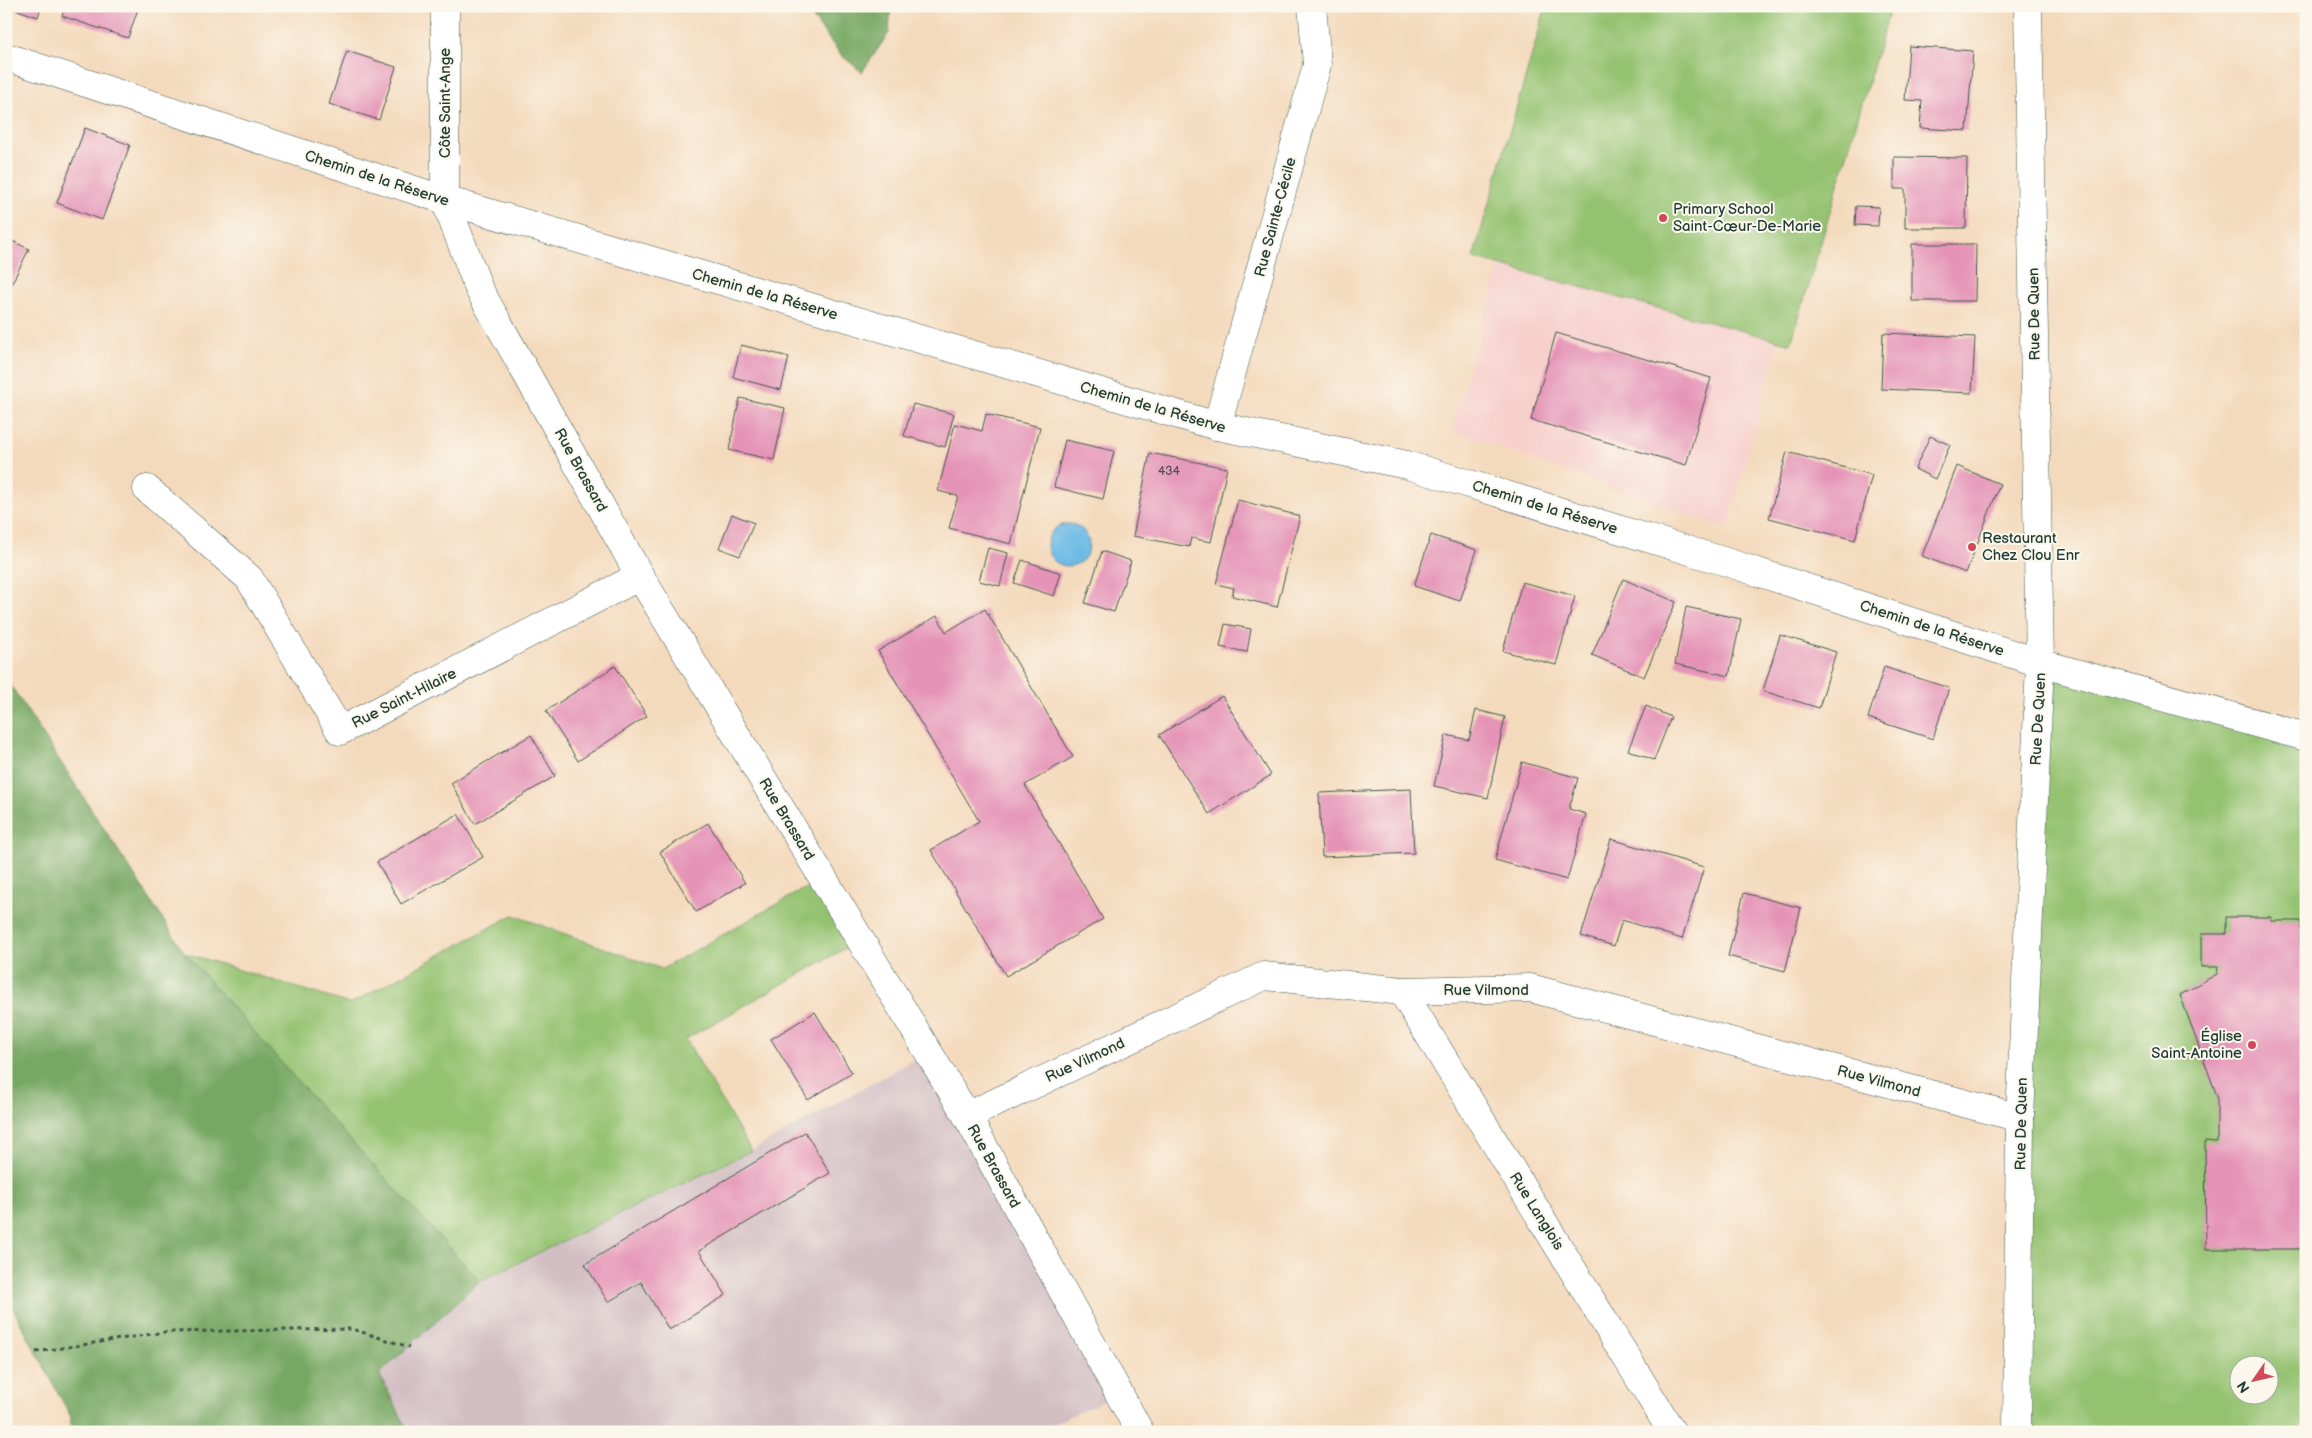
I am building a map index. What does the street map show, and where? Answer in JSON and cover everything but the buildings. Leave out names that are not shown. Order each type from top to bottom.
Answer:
[{"type":"street","name":"Côte Saint-Ange","points":[[444,200],[445,6]]},
{"type":"street","name":"Rue Sainte-Cécile","points":[[1217,426],[1317,65],[1312,6]]},
{"type":"street","name":"Rue De Quen","points":[[2017,1432],[2020,1118],[2040,663],[2028,6]]},
{"type":"street","name":"Chemin de la Réserve","points":[[6,57],[444,200],[1217,426],[1407,465],[1723,561],[2040,663],[2306,737]]},
{"type":"street","name":"Rue Brassard","points":[[444,200],[479,289],[640,576],[966,1116],[1140,1432]]},
{"type":"street","name":"Rue Saint-Hilaire","points":[[147,488],[250,578],[340,731],[640,576]]},
{"type":"street","name":"Rue Vilmond","points":[[966,1116],[1264,976],[1402,990],[1530,988],[2020,1118]]},
{"type":"street","name":"Rue Langlois","points":[[1402,990],[1672,1432]]},
{"type":"path","points":[[36,1352],[164,1332],[342,1329],[352,1329],[409,1347]]},
{"type":"shaded area","name":"Primary School Saint-Cœur-De-Marie","points":[[1576,6],[1871,6],[1727,529],[1451,430]]},
{"type":"shaded area","points":[[928,1052],[1119,1394],[1034,1432],[409,1432],[379,1374],[480,1281],[751,1151]]},
{"type":"green space","points":[[804,6],[891,6],[889,33],[862,72],[841,55]]},
{"type":"green space","name":"Primary School Saint-Cœur-De-Marie","points":[[1546,6],[1891,6],[1791,344],[1473,258]]},
{"type":"green space","points":[[2040,663],[2306,742],[2306,947],[2301,947],[2301,921],[2271,921],[2271,917],[2226,917],[2226,934],[2201,934],[2201,967],[2218,967],[2217,974],[2180,995],[2217,1096],[2217,1142],[2205,1142],[2206,1249],[2306,1249],[2306,1432],[2017,1432]]},
{"type":"green space","points":[[6,678],[185,953],[321,1108],[480,1281],[379,1374],[409,1432],[70,1432],[71,1417],[6,1296]]},
{"type":"green space","points":[[823,878],[860,940],[686,1039],[751,1151],[480,1281],[321,1108],[185,953],[350,1004],[513,915],[662,969]]},
{"type":"water","points":[[1072,524],[1080,527],[1086,533],[1089,545],[1086,557],[1080,563],[1064,566],[1056,563],[1050,557],[1047,541],[1050,533],[1056,527]]},
{"type":"place","name":"Primary School Saint-Cœur-De-Marie","points":[[1663,218]]},
{"type":"place","name":"Restaurant Chez Clou Enr","points":[[1972,547]]},
{"type":"place","name":"Église Saint-Antoine","points":[[2252,1045]]}]
